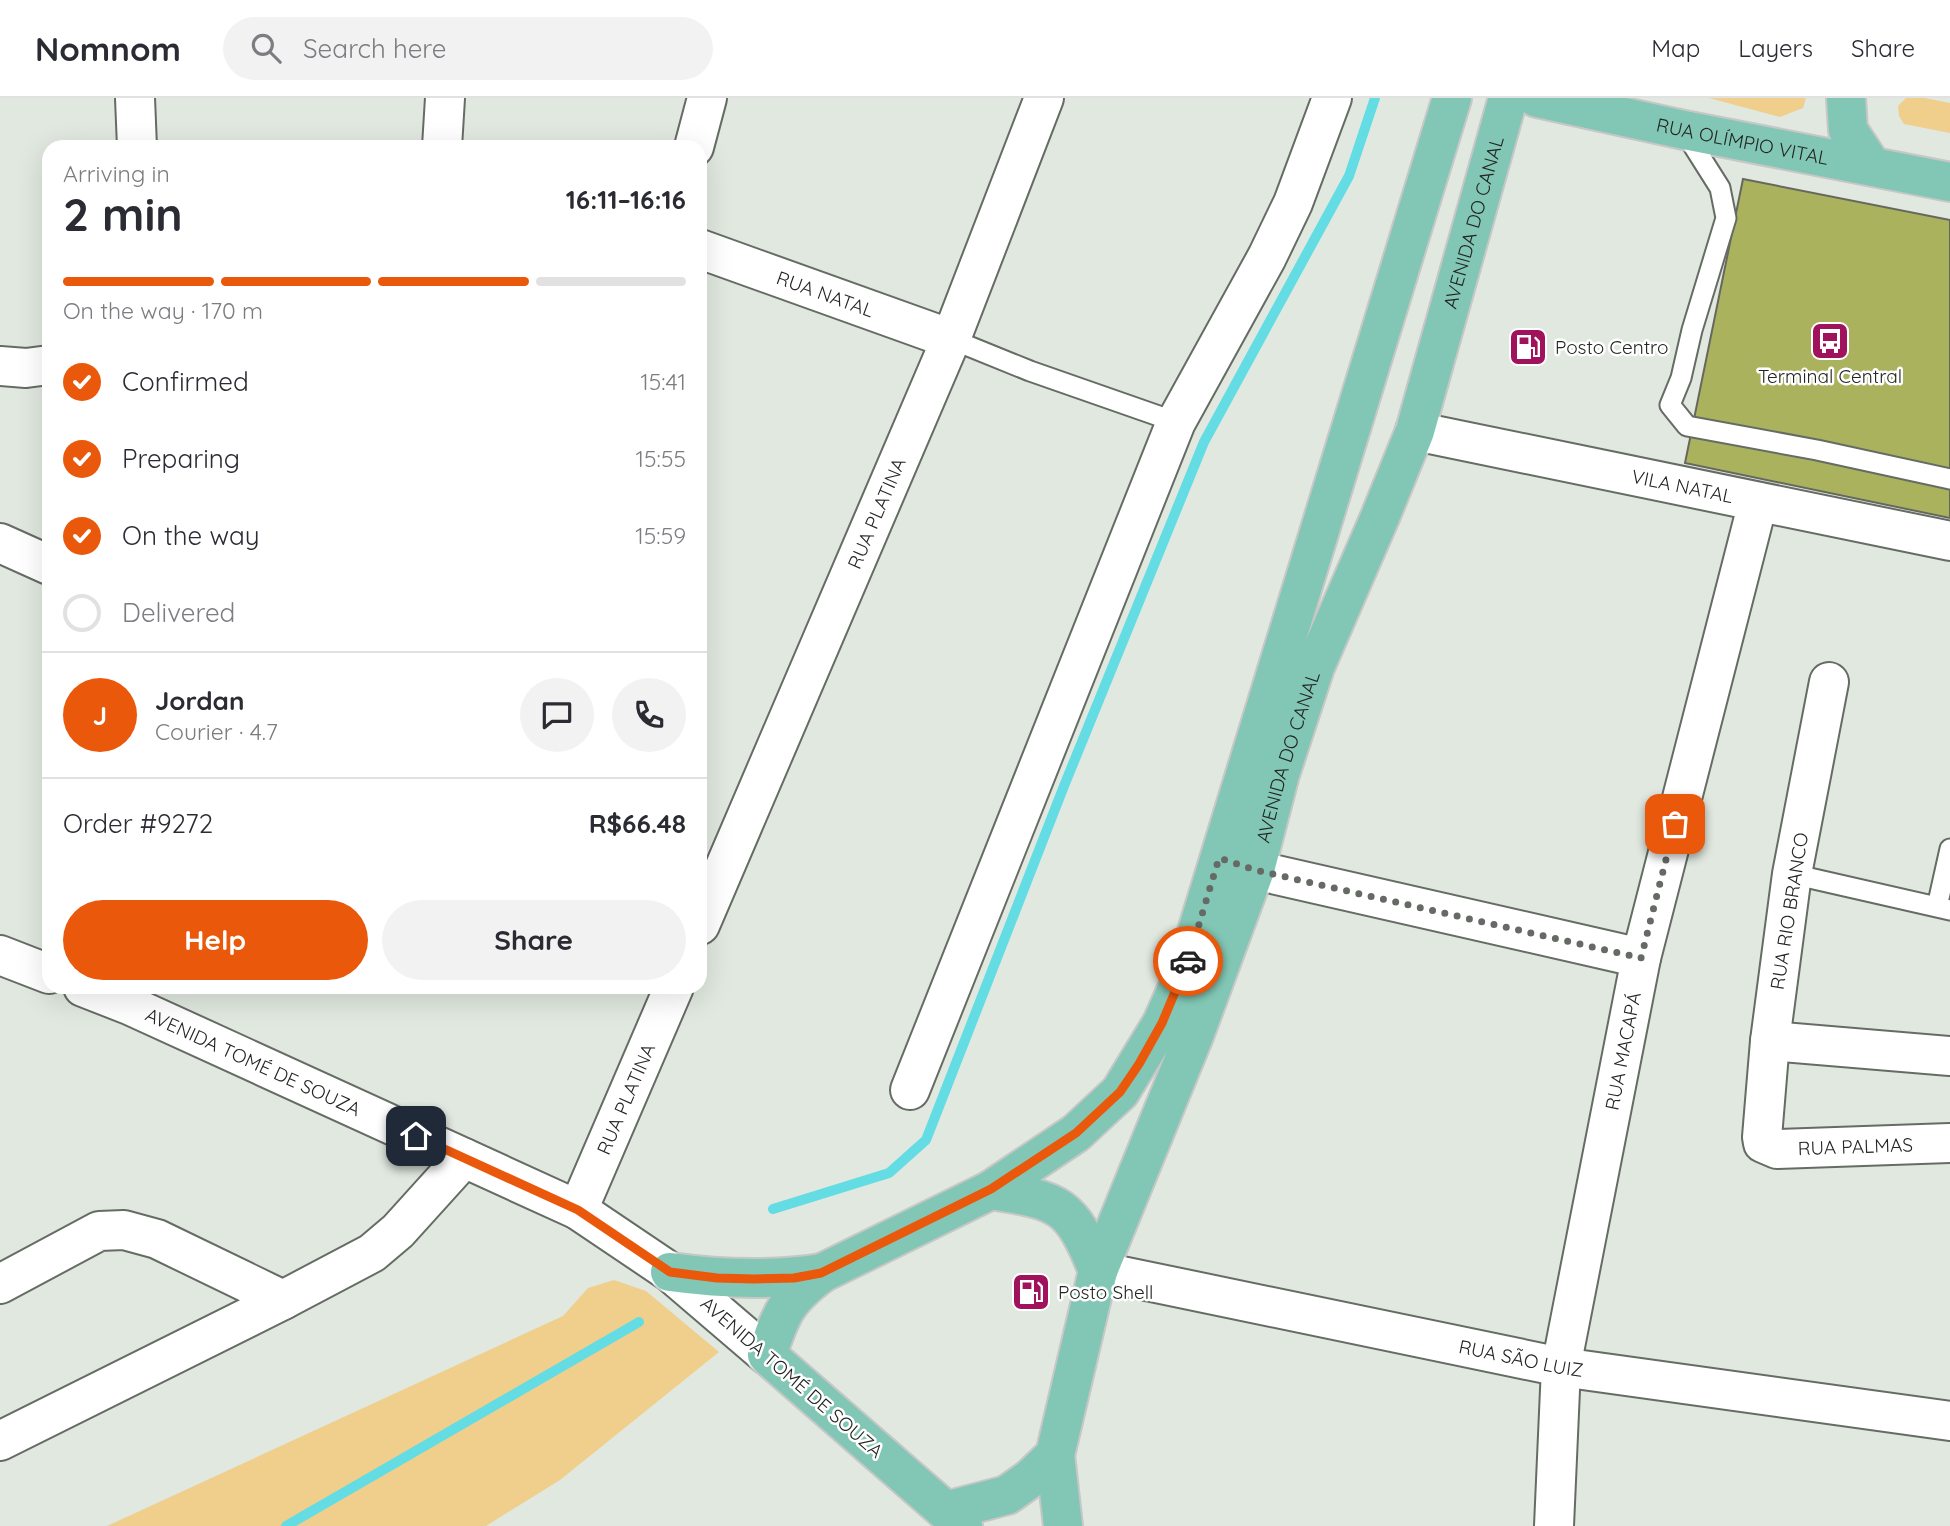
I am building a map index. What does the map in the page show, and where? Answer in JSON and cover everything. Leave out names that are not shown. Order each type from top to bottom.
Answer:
[{"type":"main road","name":"AVENIDA DO CANAL","points":[[767,1355],[780,1315],[797,1292],[821,1273],[991,1189],[1076,1133],[1120,1092],[1162,1023],[1185,971],[1452,98]]},
{"type":"main road","name":"AVENIDA DO CANAL","points":[[1055,1455],[1098,1271],[1195,1033],[1255,870],[1280,774],[1314,667],[1415,431],[1507,98]]},
{"type":"main road","name":"RUA OLÍMPIO VITAL","points":[[1537,98],[1950,182]]},
{"type":"main road","points":[[1657,98],[1684,130]]},
{"type":"main road","points":[[1846,98],[1848,130],[1871,166]]},
{"type":"main road","points":[[991,1189],[1034,1197],[1057,1206],[1074,1219],[1098,1271]]},
{"type":"main road","points":[[670,1272],[754,1279],[794,1278],[821,1273]]},
{"type":"main road","name":"AVENIDA TOMÉ DE SOUZA","points":[[767,1355],[954,1518]]},
{"type":"main road","points":[[954,1518],[1007,1494],[1031,1478],[1055,1455]]},
{"type":"main road","points":[[1055,1455],[1063,1526]]},
{"type":"street","points":[[135,98],[137,140]]},
{"type":"street","points":[[442,140],[445,98]]},
{"type":"street","points":[[696,140],[707,98]]},
{"type":"street","name":"RUA PLATINA","points":[[707,909],[951,339],[1044,98]]},
{"type":"street","points":[[910,1090],[1176,422],[1268,257],[1293,203],[1332,98]]},
{"type":"street","name":"RUA NATAL","points":[[707,252],[951,339]]},
{"type":"street","points":[[0,366],[42,366]]},
{"type":"street","name":"VILA NATAL","points":[[1415,431],[1950,541]]},
{"type":"street","name":"RUA MACAPÁ","points":[[1554,1526],[1561,1367],[1641,958],[1758,502]]},
{"type":"street","points":[[0,543],[42,562]]},
{"type":"street","name":"RUA RIO BRANCO","points":[[1763,1143],[1770,1041],[1792,874],[1829,682]]},
{"type":"street","points":[[1219,858],[1255,870],[1641,958]]},
{"type":"street","points":[[0,955],[42,971]]},
{"type":"street","name":"RUA PLATINA","points":[[578,1210],[671,994]]},
{"type":"street","name":"AVENIDA TOMÉ DE SOUZA","points":[[133,996],[464,1158],[578,1210],[670,1272],[767,1355]]},
{"type":"street","points":[[1770,1041],[1950,1056]]},
{"type":"street","name":"RUA PALMAS","points":[[1763,1143],[1777,1149],[1950,1143]]},
{"type":"street","points":[[0,1441],[353,1264],[386,1243],[464,1158]]},
{"type":"street","points":[[0,1284],[99,1231],[124,1230],[157,1239],[283,1300]]},
{"type":"street","name":"RUA SÃO LUIZ","points":[[1098,1271],[1561,1367],[1950,1422]]},
{"type":"lane","points":[[1684,130],[1720,188],[1726,218],[1692,330],[1681,378],[1670,405],[1688,426],[1818,450],[1950,479]]},
{"type":"lane","points":[[951,339],[1030,371],[1176,422]]},
{"type":"lane","points":[[1792,874],[1943,908],[1950,849]]},
{"type":"shaded area","points":[[1709,98],[1806,98],[1803,108],[1780,117]]},
{"type":"shaded area","points":[[1906,98],[1925,98],[1950,103],[1950,133],[1904,124],[1899,116],[1898,106]]},
{"type":"shaded area","points":[[614,1280],[646,1291],[719,1352],[560,1480],[486,1526],[107,1526],[563,1316],[588,1288]]},
{"type":"building","name":"Terminal Central","points":[[1743,179],[1950,220],[1950,518],[1685,463]]},
{"type":"waterway","points":[[773,1209],[889,1173],[926,1140],[1064,786],[1204,442],[1349,176],[1375,98]]},
{"type":"waterway","points":[[286,1526],[639,1322]]},
{"type":"way so far","points":[[1188,961],[1219,858],[1255,870],[1641,958],[1675,824]]},
{"type":"place","name":"Terminal Central","points":[[1830,341]]},
{"type":"place","name":"Posto Centro","points":[[1528,347]]},
{"type":"place","name":"Posto Shell","points":[[1031,1292]]},
{"type":"route","points":[[416,1136],[578,1210],[670,1272],[754,1279],[794,1278],[821,1273],[991,1189],[1076,1133],[1120,1092],[1139,1064],[1162,1023],[1188,961]]}]
